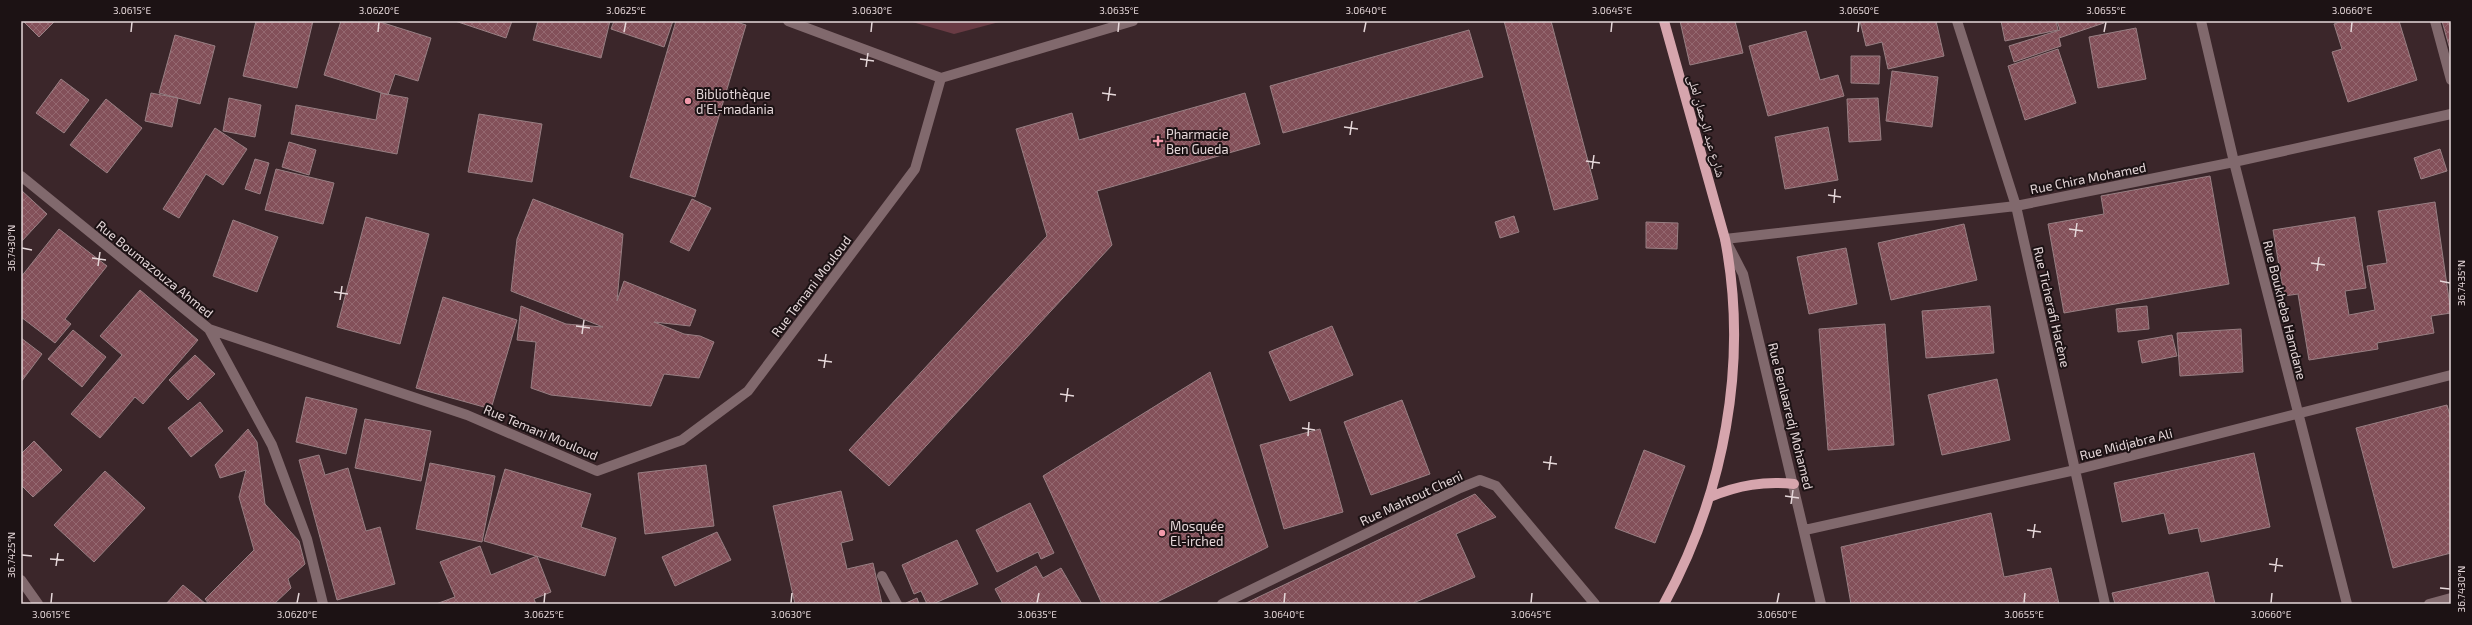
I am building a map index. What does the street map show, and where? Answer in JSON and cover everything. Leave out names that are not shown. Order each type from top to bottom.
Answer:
[{"type":"main road","name":"شارع عبد الرحمان لعلى","points":[[1664,21],[1725,239],[1730,266],[1734,330],[1732,387],[1724,443],[1710,497],[1696,537],[1664,604]]},
{"type":"main road","points":[[1710,497],[1751,484],[1773,482],[1794,484]]},
{"type":"street","points":[[788,21],[941,78],[1133,21]]},
{"type":"street","name":"Rue Ticherafi Hacène","points":[[1957,21],[2016,206],[2105,604]]},
{"type":"street","name":"Rue Boukheba Hamdane","points":[[2201,21],[2234,162],[2347,604]]},
{"type":"street","points":[[2435,21],[2451,80]]},
{"type":"street","name":"Rue Temani Mouloud","points":[[208,330],[467,415],[597,471],[682,440],[748,391],[915,170],[941,78]]},
{"type":"street","name":"Rue Chira Mohamed","points":[[1725,239],[2016,206],[2234,162],[2451,114]]},
{"type":"street","name":"Rue Boumazouza Ahmed","points":[[21,176],[208,330],[272,445],[307,539],[323,604]]},
{"type":"street","name":"Rue Benlaaredj Mohamed","points":[[1725,239],[1743,274],[1805,530],[1821,604]]},
{"type":"street","name":"Rue Midjabra Ali","points":[[1805,530],[2075,470],[2451,375]]},
{"type":"street","name":"Rue Mahtout Cheni","points":[[1222,604],[1460,488],[1480,480],[1496,486],[1595,604]]},
{"type":"street","points":[[882,576],[897,604]]},
{"type":"street","points":[[21,580],[38,604]]},
{"type":"street","points":[[2429,604],[2451,598]]},
{"type":"shaded area","points":[[909,21],[1003,21],[954,34]]},
{"type":"building","points":[[23,21],[55,21],[39,37]]},
{"type":"building","points":[[256,21],[313,21],[297,88],[243,76]]},
{"type":"building","points":[[341,21],[377,21],[431,38],[418,81],[395,74],[388,95],[324,75]]},
{"type":"building","points":[[455,21],[512,21],[506,38]]},
{"type":"building","points":[[538,21],[610,21],[601,58],[533,40]]},
{"type":"building","points":[[614,21],[673,21],[664,47],[611,29]]},
{"type":"building","name":"Bibliothèque d'El-madania","points":[[676,21],[733,21],[746,25],[695,197],[630,177]]},
{"type":"building","points":[[1504,21],[1551,21],[1598,199],[1554,210]]},
{"type":"building","points":[[1680,21],[1735,21],[1743,53],[1690,65]]},
{"type":"building","points":[[1860,21],[1936,21],[1944,56],[1888,69],[1882,42],[1866,46]]},
{"type":"building","points":[[2001,21],[2056,21],[2058,30],[2005,41]]},
{"type":"building","points":[[2057,21],[2103,21],[2104,23],[2059,38],[2061,46],[2014,62],[2009,46],[2060,30]]},
{"type":"building","points":[[2342,21],[2399,21],[2417,80],[2348,102],[2332,52],[2342,49],[2334,24]]},
{"type":"building","points":[[2442,21],[2451,21],[2451,53]]},
{"type":"building","points":[[2136,28],[2146,79],[2098,88],[2089,37]]},
{"type":"building","points":[[1469,30],[1483,77],[1283,133],[1270,86]]},
{"type":"building","points":[[1806,31],[1820,80],[1838,75],[1844,96],[1768,116],[1749,46]]},
{"type":"building","points":[[175,35],[215,46],[200,104],[159,93]]},
{"type":"building","points":[[2058,49],[2076,103],[2025,120],[2008,66]]},
{"type":"building","points":[[1851,56],[1880,56],[1879,84],[1851,83]]},
{"type":"building","points":[[1892,71],[1938,77],[1932,127],[1886,121]]},
{"type":"building","points":[[61,79],[89,100],[64,133],[36,113]]},
{"type":"building","points":[[151,93],[178,98],[172,127],[145,121]]},
{"type":"building","points":[[381,93],[408,98],[397,154],[291,134],[296,105],[376,120]]},
{"type":"building","points":[[1245,93],[1260,144],[1097,191],[1112,245],[889,486],[849,450],[1047,236],[1016,129],[1072,113],[1079,140]]},
{"type":"building","points":[[229,98],[261,105],[255,137],[223,131]]},
{"type":"building","points":[[1878,98],[1881,140],[1849,142],[1847,99]]},
{"type":"building","points":[[106,99],[142,128],[107,173],[70,145]]},
{"type":"building","points":[[479,114],[542,124],[532,182],[468,172]]},
{"type":"building","points":[[1828,127],[1838,180],[1785,189],[1775,137]]},
{"type":"building","points":[[215,128],[247,149],[223,185],[206,174],[179,218],[163,209]]},
{"type":"building","points":[[289,142],[316,150],[309,175],[282,167]]},
{"type":"building","points":[[2440,149],[2447,171],[2421,179],[2414,158]]},
{"type":"building","points":[[255,159],[269,163],[260,194],[245,189]]},
{"type":"building","points":[[276,169],[334,183],[323,224],[265,210]]},
{"type":"building","points":[[2210,176],[2229,284],[2064,313],[2048,224],[2104,214],[2101,196]]},
{"type":"building","points":[[21,190],[47,214],[21,242]]},
{"type":"building","points":[[533,199],[623,234],[617,301],[624,281],[696,310],[690,326],[654,322],[684,334],[700,336],[714,342],[699,378],[664,374],[651,406],[551,395],[531,388],[536,342],[517,340],[521,306],[566,324],[603,327],[511,291],[517,239]]},
{"type":"building","points":[[692,199],[711,208],[689,251],[670,242]]},
{"type":"building","points":[[2435,202],[2451,313],[2431,316],[2434,333],[2377,343],[2378,349],[2309,360],[2298,294],[2284,296],[2273,230],[2355,217],[2366,288],[2345,291],[2349,315],[2375,310],[2367,266],[2387,263],[2378,211]]},
{"type":"building","points":[[1514,216],[1519,232],[1500,238],[1495,222]]},
{"type":"building","points":[[366,217],[429,234],[400,344],[337,327]]},
{"type":"building","points":[[233,220],[278,237],[257,292],[213,276]]},
{"type":"building","points":[[1646,222],[1678,223],[1677,249],[1646,248]]},
{"type":"building","points":[[1964,224],[1977,280],[1891,300],[1878,243]]},
{"type":"building","points":[[59,229],[107,266],[65,319],[71,324],[55,343],[21,317],[21,277]]},
{"type":"building","points":[[1846,248],[1857,304],[1809,314],[1797,257]]},
{"type":"building","points":[[140,290],[198,340],[143,404],[135,397],[100,438],[71,414],[122,355],[100,336]]},
{"type":"building","points":[[443,297],[517,320],[491,409],[416,388]]},
{"type":"building","points":[[1990,306],[1994,353],[1926,358],[1922,311]]},
{"type":"building","points":[[2147,306],[2149,329],[2118,332],[2116,309]]},
{"type":"building","points":[[1885,324],[1894,445],[1828,450],[1819,329]]},
{"type":"building","points":[[1332,326],[1353,375],[1290,401],[1269,352]]},
{"type":"building","points":[[2241,329],[2243,372],[2180,376],[2177,333]]},
{"type":"building","points":[[73,330],[106,357],[82,387],[48,359]]},
{"type":"building","points":[[2172,335],[2177,356],[2142,363],[2138,341]]},
{"type":"building","points":[[21,338],[42,354],[21,382]]},
{"type":"building","points":[[195,355],[215,374],[188,400],[169,380]]},
{"type":"building","points":[[1210,372],[1268,547],[1153,604],[1102,604],[1043,476]]},
{"type":"building","points":[[1997,379],[2010,440],[1942,455],[1928,395]]},
{"type":"building","points":[[306,397],[357,409],[346,454],[296,442]]},
{"type":"building","points":[[1402,400],[1430,474],[1371,495],[1344,422]]},
{"type":"building","points":[[200,402],[223,431],[191,457],[168,428]]},
{"type":"building","points":[[2447,405],[2451,419],[2451,553],[2393,568],[2356,428]]},
{"type":"building","points":[[365,419],[431,431],[421,481],[355,468]]},
{"type":"building","points":[[248,429],[257,442],[265,504],[299,541],[305,564],[288,579],[291,588],[274,604],[209,604],[205,599],[254,550],[239,497],[246,470],[220,478],[215,465]]},
{"type":"building","points":[[1320,429],[1343,512],[1284,529],[1260,445]]},
{"type":"building","points":[[34,441],[62,470],[33,497],[21,485],[21,454]]},
{"type":"building","points":[[1644,450],[1685,466],[1655,543],[1615,528]]},
{"type":"building","points":[[2254,453],[2270,527],[2201,542],[2198,528],[2169,534],[2164,513],[2122,522],[2114,483]]},
{"type":"building","points":[[319,455],[325,475],[348,468],[366,531],[380,527],[395,584],[337,600],[299,460]]},
{"type":"building","points":[[430,463],[495,476],[482,542],[416,529]]},
{"type":"building","points":[[706,465],[714,526],[645,534],[638,473]]},
{"type":"building","points":[[505,469],[591,494],[581,527],[616,538],[605,576],[484,541]]},
{"type":"building","points":[[105,471],[145,508],[94,562],[54,525]]},
{"type":"building","points":[[841,491],[853,540],[841,543],[847,569],[873,563],[882,604],[795,604],[773,506]]},
{"type":"building","points":[[1475,494],[1496,517],[1456,534],[1475,577],[1411,604],[1244,604]]},
{"type":"building","points":[[1030,503],[1054,553],[1041,559],[1038,552],[997,572],[976,530]]},
{"type":"building","points":[[1991,513],[2004,577],[2051,568],[2059,604],[1851,604],[1841,547]]},
{"type":"building","points":[[717,532],[731,560],[675,586],[662,557]]},
{"type":"building","points":[[957,540],[978,584],[933,604],[927,604],[921,591],[914,594],[902,565]]},
{"type":"building","points":[[480,546],[491,575],[537,556],[551,592],[534,599],[536,604],[436,604],[455,597],[440,562]]},
{"type":"building","points":[[1036,566],[1043,578],[1061,568],[1082,604],[1003,604],[995,589]]},
{"type":"building","points":[[2208,572],[2215,604],[2115,604],[2112,593]]},
{"type":"building","points":[[183,585],[206,604],[166,604]]},
{"type":"building","points":[[917,598],[919,604],[906,604],[906,603]]},
{"type":"place","name":"Bibliothèque d'El-madania","points":[[688,101]]},
{"type":"place","name":"Pharmacie Ben Gueda","points":[[1158,141]]},
{"type":"place","name":"Mosquée El-irched","points":[[1162,533]]}]
